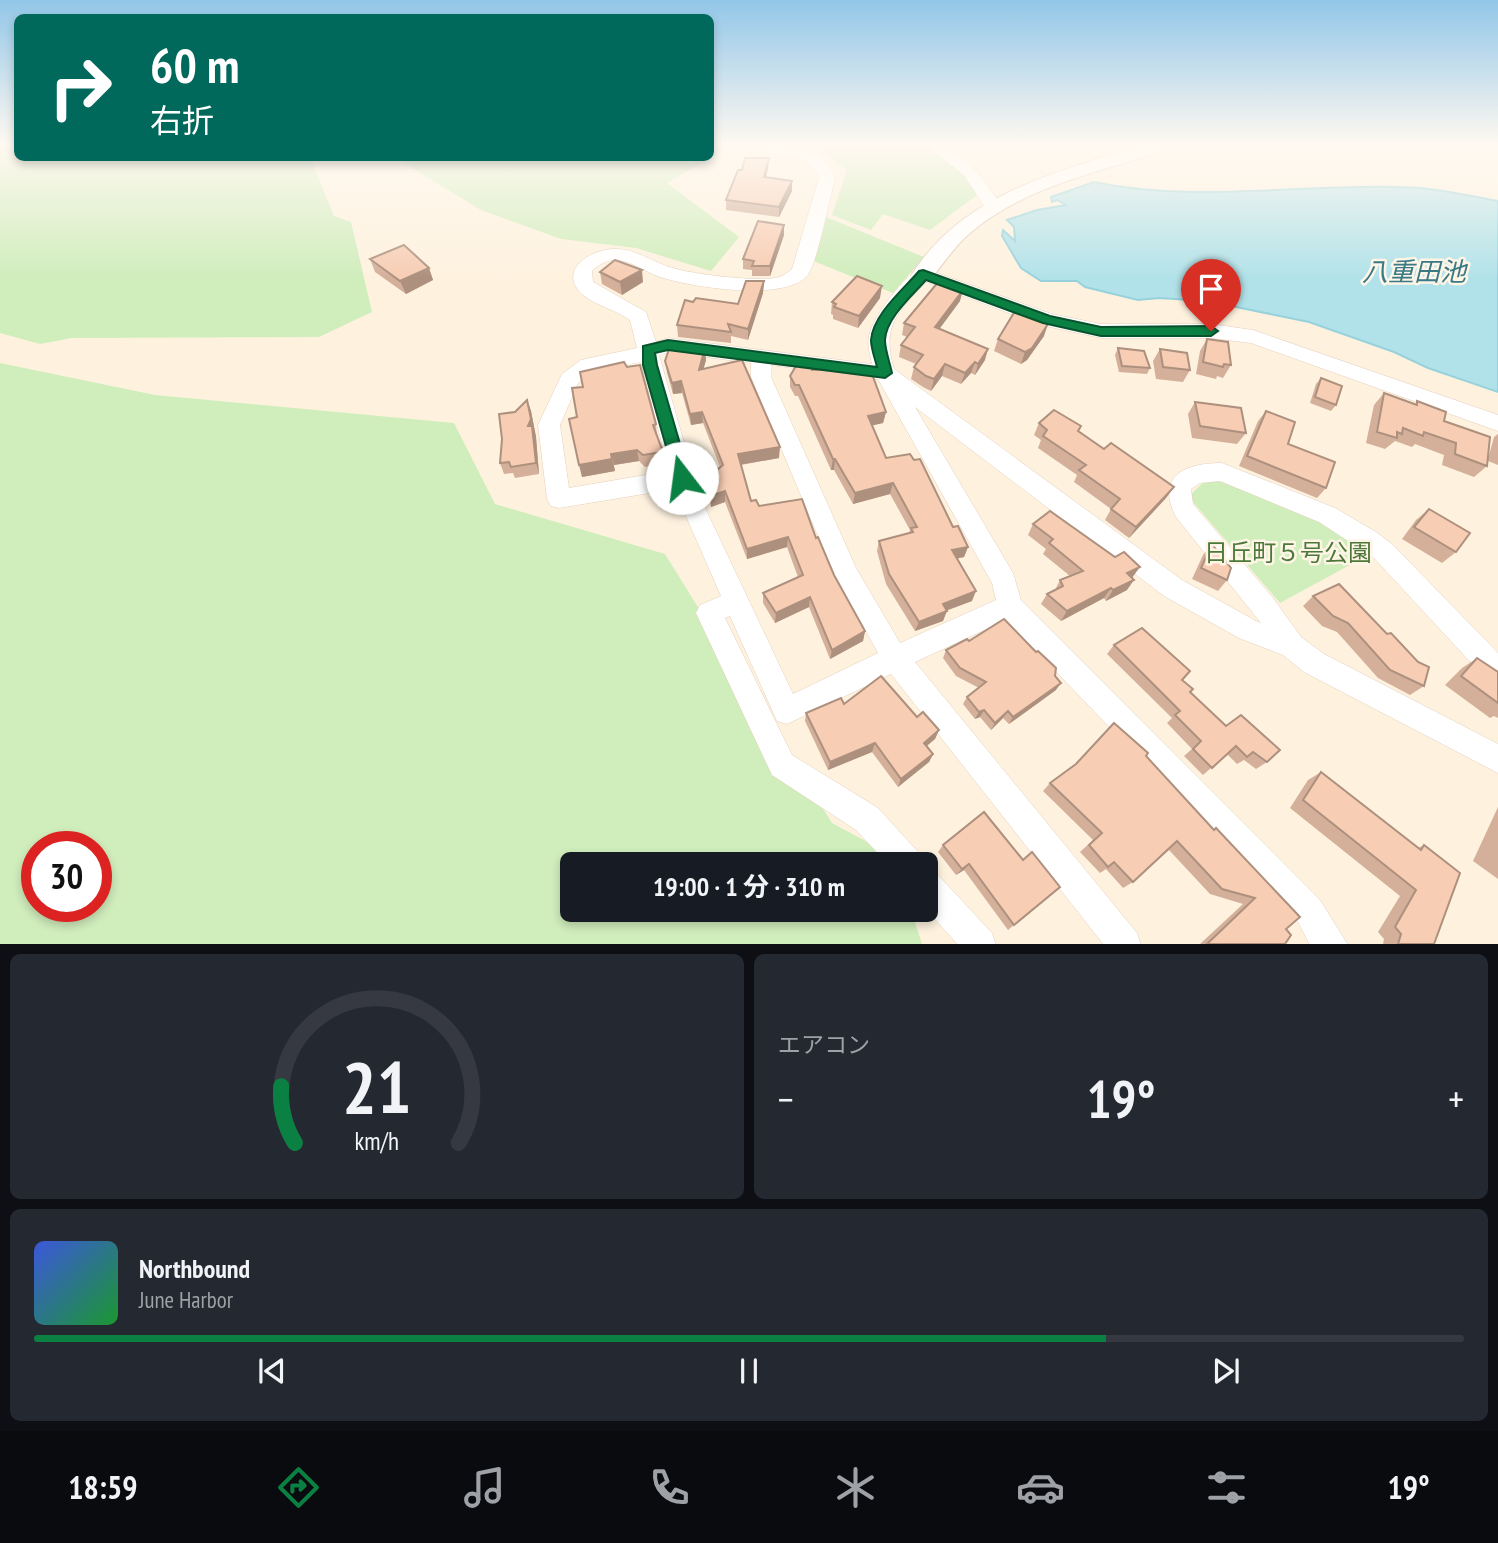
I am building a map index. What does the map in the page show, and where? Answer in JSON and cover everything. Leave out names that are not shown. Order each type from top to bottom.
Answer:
[{"type":"street","points":[[824,189],[801,271],[791,279],[771,284],[671,275],[633,257],[616,254],[597,258],[584,268],[582,278],[587,288],[639,317],[682,478],[787,711],[1010,606]]},
{"type":"street","points":[[981,189],[994,208]]},
{"type":"street","points":[[1034,189],[994,208],[959,232],[888,316],[878,340],[885,373],[1004,581],[1010,606],[1309,911],[1326,943]]},
{"type":"street","points":[[923,274],[1048,320],[1101,331],[1211,331],[1253,337],[1498,423]]},
{"type":"street","points":[[682,478],[559,499],[549,425],[569,379],[588,365],[630,358],[668,345],[885,373],[1174,587],[1248,630],[1292,646]]},
{"type":"street","points":[[761,359],[761,377],[846,574],[895,658],[1125,944]]},
{"type":"street","points":[[1498,672],[1383,551],[1352,528],[1222,472],[1205,471],[1189,476],[1182,482],[1178,493],[1184,510],[1264,606],[1292,646],[1314,663],[1498,759]]},
{"type":"street","points":[[736,600],[709,613],[774,753],[793,774],[867,819],[897,852]]},
{"type":"street","points":[[938,898],[980,944]]},
{"type":"green space","points":[[0,189],[323,189],[334,216],[351,222],[372,312],[319,337],[72,338],[40,344],[0,333]]},
{"type":"green space","points":[[447,189],[675,189],[739,237],[711,271],[636,248],[561,239],[481,210]]},
{"type":"green space","points":[[841,189],[978,189],[981,192],[930,230],[883,214],[871,230],[832,215]]},
{"type":"green space","points":[[826,217],[924,257],[893,293],[811,260]]},
{"type":"green space","points":[[0,363],[155,395],[454,423],[495,504],[665,554],[832,823],[886,852],[560,852],[560,922],[915,922],[922,944],[0,944]]},
{"type":"green space","name":"日丘町５号公園","points":[[1206,480],[1224,482],[1335,528],[1372,553],[1280,603],[1192,501],[1190,495]]},
{"type":"water","name":"八重田池","points":[[1074,189],[1208,192],[1426,189],[1498,201],[1498,392],[1309,322],[1207,301],[1159,298],[1138,300],[1085,287],[1077,281],[1041,281],[1021,268],[1002,236],[1003,230],[1015,241],[1014,227],[1007,220],[1037,210],[1066,205],[1057,200],[1052,202],[1051,197]]},
{"type":"building","points":[[730,189],[788,189],[779,207],[726,200]]},
{"type":"building","points":[[758,221],[784,225],[770,266],[752,266],[754,261],[743,259]]},
{"type":"building","points":[[404,245],[429,268],[400,281],[370,259]]},
{"type":"building","points":[[615,260],[642,270],[620,282],[600,272]]},
{"type":"building","points":[[857,276],[882,286],[859,316],[834,307],[836,304],[832,302]]},
{"type":"building","points":[[746,281],[764,281],[748,329],[728,324],[731,332],[677,325],[685,300],[693,302],[696,298],[738,304]]},
{"type":"building","points":[[939,281],[963,290],[935,327],[988,349],[978,364],[975,362],[965,373],[945,364],[934,379],[914,367],[923,355],[901,345],[915,327],[904,323]]},
{"type":"building","points":[[1015,311],[1048,324],[1032,348],[1025,352],[998,339]]},
{"type":"building","points":[[1207,339],[1228,342],[1231,365],[1224,364],[1223,367],[1203,362]]},
{"type":"building","points":[[671,343],[705,348],[699,370],[742,360],[780,447],[738,454],[751,501],[756,500],[759,506],[802,499],[816,538],[818,537],[834,575],[865,631],[832,650],[810,597],[776,613],[763,593],[803,575],[788,537],[747,549],[725,491],[710,496],[707,478],[723,465],[702,412],[690,414],[681,381],[672,383],[665,361]]},
{"type":"building","points":[[1118,348],[1144,351],[1150,368],[1122,366]]},
{"type":"building","points":[[1160,349],[1187,353],[1190,370],[1163,367]]},
{"type":"building","points":[[624,362],[627,367],[640,365],[656,424],[653,425],[663,452],[643,455],[637,450],[611,454],[612,459],[579,465],[569,419],[577,417],[572,388],[583,387],[580,372]]},
{"type":"building","points":[[809,363],[812,370],[845,368],[851,372],[861,370],[872,374],[886,412],[868,416],[886,458],[910,454],[914,460],[920,459],[953,527],[958,526],[968,547],[952,550],[976,591],[943,604],[947,611],[919,622],[889,574],[879,541],[913,532],[911,528],[917,527],[893,483],[855,493],[833,459],[799,385],[795,385],[790,376],[796,366]]},
{"type":"building","points":[[1321,378],[1342,386],[1336,405],[1315,397]]},
{"type":"building","points":[[1384,393],[1446,412],[1444,421],[1490,437],[1487,466],[1455,454],[1456,443],[1424,432],[1423,436],[1403,428],[1402,434],[1397,432],[1397,438],[1377,432]]},
{"type":"building","points":[[527,400],[531,419],[528,426],[532,426],[536,463],[511,467],[509,462],[500,463],[502,439],[499,414],[515,412]]},
{"type":"building","points":[[1195,402],[1241,408],[1246,433],[1200,426]]},
{"type":"building","points":[[1054,410],[1081,426],[1078,431],[1104,449],[1111,443],[1174,487],[1136,527],[1111,509],[1120,499],[1079,470],[1086,465],[1043,436],[1047,430],[1039,423]]},
{"type":"building","points":[[1266,411],[1295,422],[1288,444],[1335,462],[1326,488],[1247,456]]},
{"type":"building","points":[[1429,509],[1470,533],[1456,552],[1414,527]]},
{"type":"building","points":[[1050,511],[1115,557],[1124,552],[1140,567],[1127,573],[1134,580],[1113,590],[1111,588],[1067,611],[1047,594],[1063,586],[1060,580],[1083,571],[1049,543],[1053,539],[1033,524]]},
{"type":"building","points":[[1212,544],[1231,568],[1227,580],[1201,568]]},
{"type":"building","points":[[1339,584],[1387,634],[1391,633],[1418,662],[1429,667],[1424,686],[1390,670],[1348,623],[1333,616],[1313,596]]},
{"type":"building","points":[[1004,619],[1056,668],[1055,676],[1061,683],[1013,717],[1008,711],[995,723],[984,710],[979,712],[967,697],[986,682],[960,668],[946,650],[967,639],[969,641]]},
{"type":"building","points":[[1142,628],[1190,671],[1182,680],[1193,689],[1190,692],[1226,726],[1241,715],[1280,750],[1267,762],[1253,752],[1247,757],[1236,746],[1212,768],[1193,749],[1201,741],[1175,715],[1180,711],[1114,645]]},
{"type":"building","points":[[1477,658],[1498,672],[1498,703],[1461,676]]},
{"type":"building","points":[[881,676],[917,717],[923,712],[939,730],[924,743],[933,754],[901,779],[875,743],[830,762],[806,713],[841,698],[844,704]]},
{"type":"building","points":[[1114,723],[1148,753],[1146,756],[1214,830],[1216,828],[1300,917],[1286,929],[1291,935],[1285,944],[1207,944],[1255,898],[1222,889],[1177,841],[1133,882],[1114,862],[1108,867],[1089,845],[1102,833],[1050,783],[1076,764]]},
{"type":"building","points":[[1321,772],[1421,850],[1424,845],[1460,873],[1434,944],[1398,944],[1401,934],[1395,927],[1416,890],[1303,800]]},
{"type":"building","points":[[984,812],[1023,860],[1032,852],[1060,887],[1014,925],[969,864],[962,869],[943,845]]},
{"type":"route","points":[[682,478],[650,365],[648,350],[658,347],[668,345],[885,373],[878,340],[880,331],[888,316],[923,274],[1048,320],[1101,331],[1211,331]]}]
